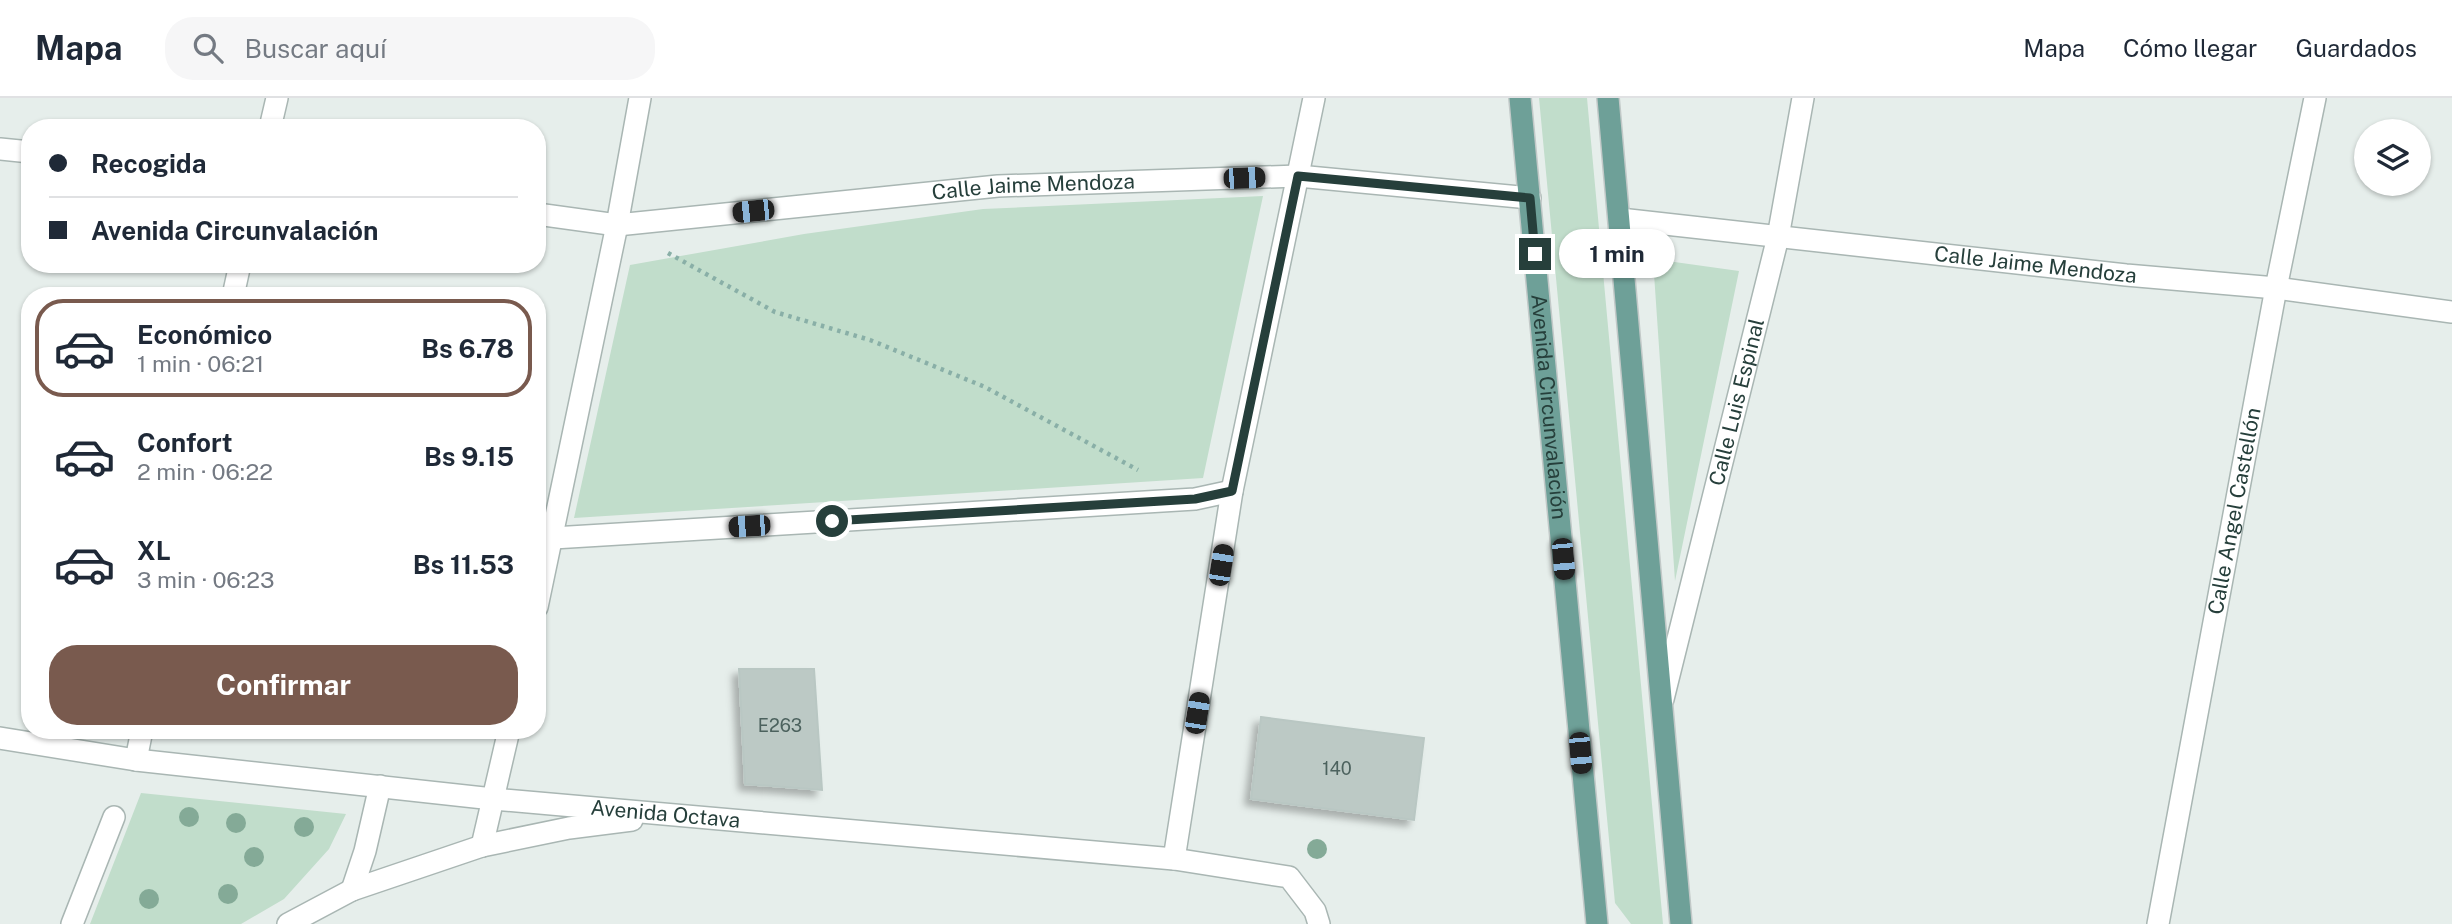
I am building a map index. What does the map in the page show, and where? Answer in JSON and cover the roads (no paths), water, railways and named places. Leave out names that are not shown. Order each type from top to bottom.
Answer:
[{"type":"main road","name":"Avenida Circunvalación","points":[[1520,98],[1597,924]]},
{"type":"main road","points":[[1608,98],[1681,924]]},
{"type":"street","points":[[272,119],[277,98]]},
{"type":"street","points":[[546,568],[617,225],[639,98]]},
{"type":"street","points":[[1174,859],[1232,491],[1314,98]]},
{"type":"street","name":"Calle Luis Espinal","points":[[1662,704],[1778,237],[1803,98]]},
{"type":"street","name":"Calle Angel Castellón","points":[[2158,924],[2276,288],[2315,98]]},
{"type":"street","points":[[0,149],[21,151]]},
{"type":"street","name":"Calle Jaime Mendoza","points":[[546,215],[617,225],[998,186],[1298,176],[1530,198]]},
{"type":"street","name":"Calle Jaime Mendoza","points":[[1620,219],[2114,274],[2276,288],[2452,312]]},
{"type":"street","points":[[553,538],[1195,499],[1232,491]]},
{"type":"street","name":"Avenida Octava","points":[[0,738],[136,760],[493,799],[1174,859],[1289,877],[1317,917]]},
{"type":"street","points":[[136,760],[140,739]]},
{"type":"street","points":[[482,846],[507,739]]},
{"type":"street","points":[[352,890],[365,851],[380,786]]},
{"type":"street","points":[[288,924],[352,890],[482,846],[569,828],[675,815]]},
{"type":"street","points":[[72,924],[114,817]]}]
